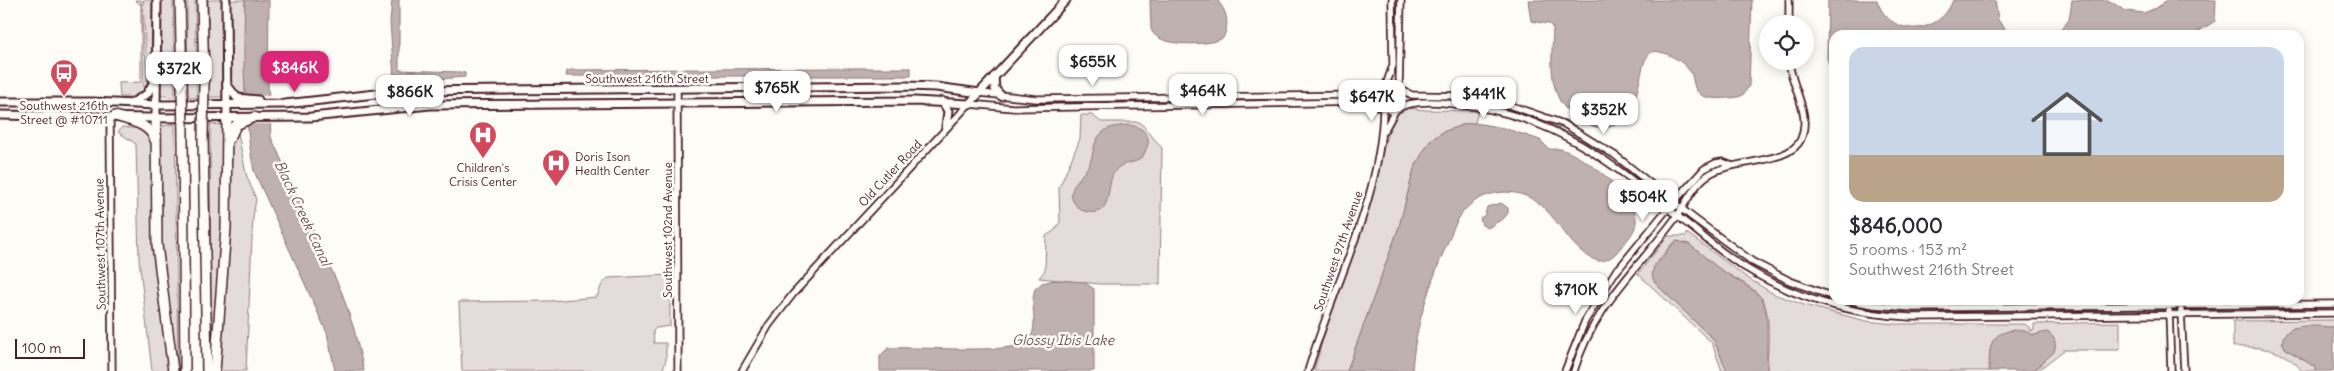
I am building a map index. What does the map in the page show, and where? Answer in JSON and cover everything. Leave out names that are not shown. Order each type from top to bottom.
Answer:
[{"type":"highway","points":[[180,0],[185,371]]},
{"type":"highway","points":[[202,0],[206,371]]},
{"type":"highway","points":[[112,116],[148,129],[155,143]]},
{"type":"highway","points":[[215,371],[226,228],[227,117]]},
{"type":"highway","points":[[227,143],[234,127],[244,119],[254,117]]},
{"type":"highway","points":[[156,118],[159,270],[173,371]]},
{"type":"main road","points":[[156,118],[157,0]]},
{"type":"main road","points":[[226,0],[227,117]]},
{"type":"main road","name":"Old Cutler Road","points":[[968,104],[1066,0]]},
{"type":"main road","points":[[129,104],[147,94],[156,77]]},
{"type":"main road","points":[[994,77],[994,86],[1001,96]]},
{"type":"main road","points":[[226,83],[234,95],[243,102]]},
{"type":"main road","name":"Southwest 216th Street","points":[[0,102],[44,101],[156,105],[243,102],[274,104],[302,103],[365,94],[403,91],[923,86],[980,93]]},
{"type":"main road","points":[[44,101],[44,114]]},
{"type":"main road","points":[[942,102],[948,112],[946,128]]},
{"type":"main road","name":"Southwest 216th Street","points":[[254,117],[328,116],[421,105],[942,102],[968,104]]},
{"type":"main road","points":[[0,115],[44,114],[156,118],[227,117],[244,119]]},
{"type":"street","points":[[1392,0],[1393,59],[1384,89],[1379,98],[1382,108],[1395,111],[1411,103],[1461,105],[1504,112],[1543,125],[1595,152],[1731,258],[1766,280],[1813,300],[1829,304]]},
{"type":"street","points":[[1401,0],[1400,90],[1404,98],[1402,106]]},
{"type":"street","points":[[1789,0],[1789,15]]},
{"type":"street","points":[[1598,314],[1623,283],[1631,277],[1705,177],[1730,165],[1782,154],[1794,148],[1800,142],[1803,131],[1803,109],[1790,70]]},
{"type":"street","points":[[1384,89],[1392,86],[1416,96],[1454,95],[1475,98],[1512,105],[1548,118],[1599,144],[1739,253],[1796,284],[1829,295]]},
{"type":"street","name":"Southwest 102nd Avenue","points":[[677,89],[678,371]]},
{"type":"street","name":"Southwest 216th Street","points":[[980,93],[1037,99],[1364,95],[1384,89]]},
{"type":"street","name":"Southwest 216th Street","points":[[968,104],[1013,108],[1364,102],[1382,108]]},
{"type":"street","name":"Old Cutler Road","points":[[742,371],[769,325],[789,299],[968,104]]},
{"type":"street","name":"Southwest 97th Avenue","points":[[1382,108],[1382,135]]},
{"type":"street","name":"Southwest 97th Avenue","points":[[1308,371],[1360,220],[1382,135],[1395,111]]},
{"type":"street","name":"Southwest 107th Avenue","points":[[112,116],[112,371]]},
{"type":"street","points":[[1565,371],[1577,336],[1626,257],[1708,166],[1722,162],[1730,165]]},
{"type":"street","points":[[1574,371],[1585,341],[1598,314],[1602,301],[1600,297]]},
{"type":"street","points":[[2304,304],[2334,304]]},
{"type":"street","points":[[1833,305],[1861,312],[1910,317],[2334,313]]},
{"type":"street","points":[[1888,305],[1913,308],[2257,305]]},
{"type":"street","points":[[2170,306],[2170,371]]},
{"type":"street","points":[[2180,306],[2182,369]]},
{"type":"shaded area","points":[[135,0],[141,0],[142,9],[144,88],[142,94],[135,97],[120,97],[119,83],[141,82],[141,5]]},
{"type":"shaded area","points":[[143,0],[152,0],[152,53],[147,89]]},
{"type":"shaded area","points":[[159,0],[173,0],[175,98],[159,95]]},
{"type":"shaded area","points":[[187,0],[195,0],[197,98],[188,97]]},
{"type":"shaded area","points":[[208,0],[223,0],[223,97],[209,97]]},
{"type":"shaded area","points":[[228,0],[245,0],[246,95],[237,92],[229,83]]},
{"type":"shaded area","points":[[1406,108],[1478,111],[1475,123],[1465,124],[1443,132],[1431,140],[1414,169],[1399,227],[1347,371],[1314,371],[1328,321],[1371,197],[1390,123],[1393,116]]},
{"type":"shaded area","points":[[1081,115],[1092,115],[1101,122],[1140,122],[1162,148],[1160,284],[1100,284],[1039,278],[1045,270],[1046,236],[1054,231],[1060,222],[1059,188],[1080,139]]},
{"type":"shaded area","points":[[161,124],[163,126],[175,124],[178,371],[176,371],[160,267]]},
{"type":"shaded area","points":[[210,124],[223,125],[225,184],[214,351],[211,351]]},
{"type":"shaded area","points":[[122,127],[141,129],[152,140],[171,371],[152,371],[139,259],[136,144],[118,132]]},
{"type":"shaded area","points":[[236,130],[246,174],[256,199],[253,217],[246,371],[219,371],[232,139]]},
{"type":"shaded area","points":[[1687,233],[1746,277],[1774,294],[1804,305],[1866,321],[1895,324],[2025,324],[2029,327],[2030,331],[2034,330],[2034,324],[2120,322],[2120,350],[2064,350],[2037,371],[2033,371],[2042,364],[2036,335],[2029,334],[1990,350],[1989,371],[1767,371],[1768,321],[1767,311],[1760,296],[1745,284],[1718,268],[1694,249],[1677,241],[1671,245],[1653,267],[1655,283],[1714,340],[1727,371],[1722,371],[1712,343],[1638,274],[1668,236],[1686,236]]},
{"type":"shaded area","points":[[670,275],[670,326],[656,328],[653,331],[654,343],[666,343],[666,360],[662,371],[462,371],[459,302],[550,301],[597,297],[602,284],[608,278]]},
{"type":"shaded area","points":[[2334,320],[2334,327],[2293,328],[2282,342],[2286,349],[2315,367],[2317,371],[2302,371],[2288,358],[2271,350],[2233,347],[2233,321]]},
{"type":"water","name":"Black Creek Canal","points":[[245,0],[269,0],[268,83],[271,137],[342,293],[354,329],[364,371],[335,371],[327,333],[254,171],[250,150],[245,86]]},
{"type":"water","points":[[392,0],[399,0],[399,70],[459,72],[465,73],[465,77],[412,81],[394,78],[390,22]]},
{"type":"water","points":[[1150,0],[1217,0],[1225,13],[1227,23],[1223,38],[1196,44],[1163,40],[1155,35],[1151,29]]},
{"type":"water","points":[[1528,0],[1752,0],[1749,86],[1743,95],[1738,97],[1708,98],[1696,90],[1691,73],[1684,65],[1668,54],[1652,52],[1643,65],[1635,98],[1630,109],[1622,119],[1610,127],[1594,126],[1570,113],[1556,93],[1552,67],[1553,28],[1549,24],[1531,21]]},
{"type":"water","points":[[1828,0],[1877,0],[1883,13],[1892,22],[1903,27],[1915,28],[1937,21],[1946,12],[1953,0],[1995,0],[1998,20],[2006,30],[1829,30],[1829,65],[1827,58]]},
{"type":"water","points":[[2072,0],[2108,0],[2126,11],[2144,13],[2168,0],[2216,0],[2215,21],[2201,30],[2060,30],[2069,20]]},
{"type":"water","points":[[911,68],[911,76],[566,76],[567,71],[571,70]]},
{"type":"water","points":[[1475,123],[1504,128],[1540,140],[1549,149],[1559,149],[1582,159],[1608,178],[1629,201],[1635,213],[1636,223],[1633,232],[1614,255],[1608,259],[1598,261],[1579,249],[1549,214],[1532,199],[1523,195],[1505,192],[1495,193],[1477,200],[1463,212],[1458,220],[1434,276],[1416,338],[1412,371],[1347,371],[1399,227],[1414,169],[1431,140],[1443,132],[1465,124]]},
{"type":"water","points":[[1129,125],[1143,130],[1146,134],[1148,143],[1145,152],[1139,160],[1118,167],[1112,177],[1107,200],[1100,211],[1081,210],[1074,203],[1072,191],[1088,167],[1098,138],[1108,129]]},
{"type":"water","points":[[1501,203],[1508,208],[1508,213],[1504,218],[1488,228],[1482,225],[1480,218],[1485,215],[1487,207]]},
{"type":"water","points":[[1677,241],[1689,244],[1717,267],[1754,291],[1763,301],[1767,316],[1767,371],[1727,371],[1714,340],[1655,283],[1652,276],[1654,268]]},
{"type":"water","name":"Glossy Ibis Lake","points":[[1055,280],[1084,282],[1094,289],[1094,371],[880,371],[880,356],[888,348],[1005,348],[1028,341],[1032,336],[1034,323],[1033,295],[1035,289],[1042,283]]},
{"type":"water","points":[[2303,326],[2334,327],[2334,371],[2317,371],[2315,367],[2286,349],[2282,342],[2284,335],[2289,330]]},
{"type":"water","points":[[2014,330],[2025,331],[2033,335],[2047,332],[2055,340],[2054,352],[2033,371],[1989,371],[1990,349],[1994,339],[2005,332]]},
{"type":"pier","points":[[243,95],[271,96],[272,124],[245,124]]},
{"type":"place","name":"Southwest 216th Street @ #10711","points":[[64,97]]},
{"type":"place","name":"Children's Crisis Center","points":[[483,159]]},
{"type":"place","name":"Doris Ison Health Center","points":[[556,187]]}]
